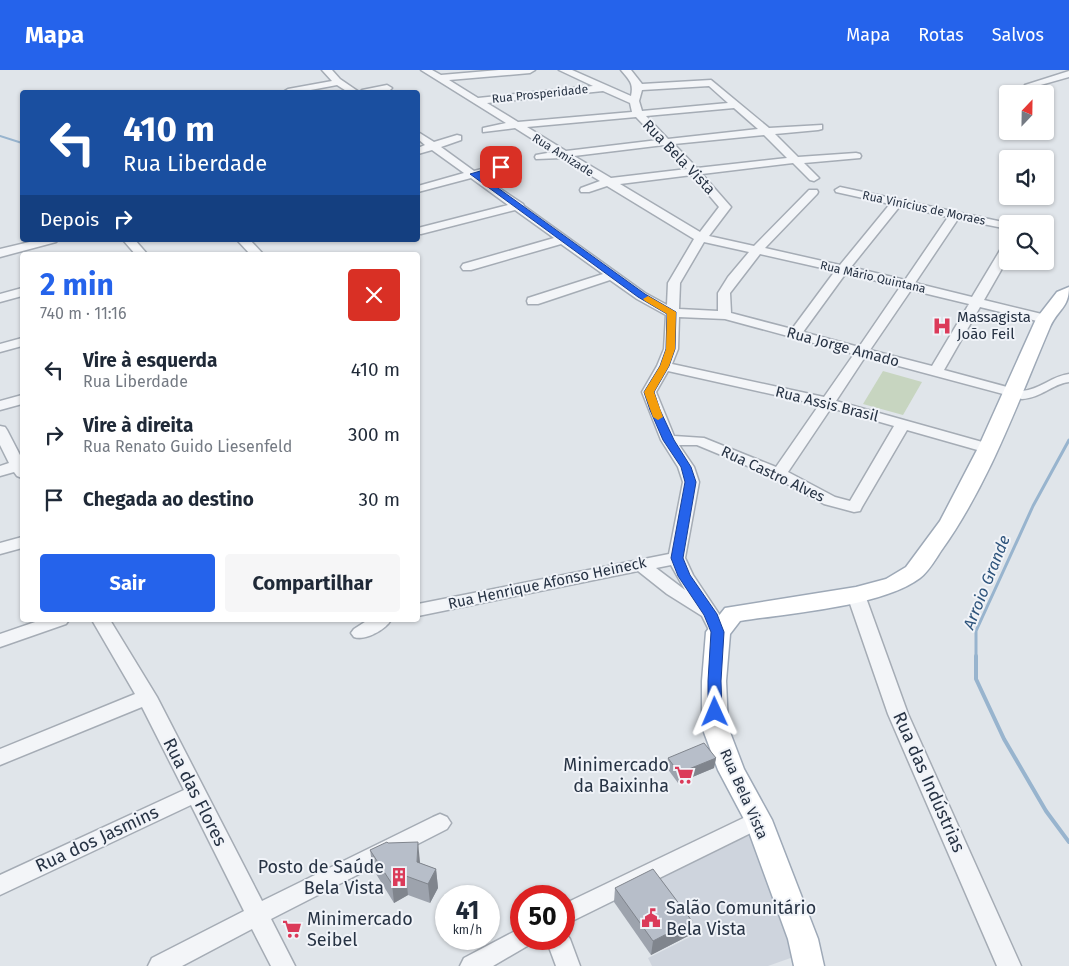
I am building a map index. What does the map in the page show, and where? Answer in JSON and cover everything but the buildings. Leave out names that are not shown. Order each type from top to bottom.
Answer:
[{"type":"main road","points":[[714,623],[733,614],[856,595],[894,584],[914,572],[950,523],[988,448],[1045,319],[1063,296],[1069,292]]},
{"type":"main road","name":"Rua Bela Vista","points":[[714,623],[715,727],[731,770],[758,820],[803,939],[810,966]]},
{"type":"street","points":[[327,70],[338,82],[351,90]]},
{"type":"street","name":"Rua Amizade","points":[[426,70],[701,238]]},
{"type":"street","points":[[439,78],[530,70]]},
{"type":"street","points":[[564,70],[603,88],[636,108]]},
{"type":"street","points":[[626,70],[636,80],[638,87],[636,108]]},
{"type":"street","points":[[1044,72],[1069,81]]},
{"type":"street","points":[[1030,85],[1069,74]]},
{"type":"street","points":[[298,90],[338,82]]},
{"type":"street","points":[[638,87],[707,82],[714,84],[814,178]]},
{"type":"street","points":[[376,90],[387,88]]},
{"type":"street","name":"Rua Prosperidade","points":[[477,101],[603,88]]},
{"type":"street","points":[[487,130],[636,108],[737,104]]},
{"type":"street","name":"Rua Bela Vista","points":[[636,108],[725,207],[701,238],[674,283],[670,349],[664,366],[649,392],[668,440],[686,467],[691,482],[677,558]]},
{"type":"street","points":[[540,157],[561,153],[818,127]]},
{"type":"street","points":[[420,136],[641,296],[672,312]]},
{"type":"street","points":[[420,150],[457,138]]},
{"type":"street","points":[[585,190],[607,182],[795,160],[856,156]]},
{"type":"street","points":[[420,188],[501,167]]},
{"type":"street","name":"Rua Vinícius de Moraes","points":[[840,190],[999,224]]},
{"type":"street","points":[[725,316],[724,293],[732,280],[757,250],[813,192]]},
{"type":"street","points":[[794,335],[843,269],[898,201]]},
{"type":"street","points":[[421,231],[518,206]]},
{"type":"street","points":[[779,474],[956,214]]},
{"type":"street","name":"Rua Mário Quintana","points":[[701,238],[843,269],[1045,319]]},
{"type":"street","points":[[467,268],[564,239]]},
{"type":"street","points":[[0,253],[44,242]]},
{"type":"street","points":[[131,242],[139,252]]},
{"type":"street","points":[[245,242],[255,252]]},
{"type":"street","points":[[936,371],[999,262]]},
{"type":"street","points":[[532,301],[612,275]]},
{"type":"street","points":[[0,298],[20,293]]},
{"type":"street","name":"Rua Jorge Amado","points":[[672,312],[725,316],[1013,393],[1031,396],[1052,383],[1069,378]]},
{"type":"street","points":[[0,348],[20,343]]},
{"type":"street","name":"Rua Assis Brasil","points":[[664,366],[828,403],[988,448]]},
{"type":"street","points":[[0,406],[20,400]]},
{"type":"street","name":"Rua Castro Alves","points":[[668,440],[699,441],[779,474],[830,501],[854,507],[867,488],[903,424]]},
{"type":"street","points":[[0,430],[20,465]]},
{"type":"street","points":[[0,471],[20,467]]},
{"type":"street","points":[[0,549],[20,543]]},
{"type":"street","points":[[677,558],[684,576],[714,623]]},
{"type":"street","name":"Rua Henrique Afonso Heineck","points":[[420,610],[677,558]]},
{"type":"street","points":[[640,564],[714,623]]},
{"type":"street","name":"Rua das Indústrias","points":[[856,595],[898,714],[1009,966]]},
{"type":"street","points":[[0,641],[54,622]]},
{"type":"street","name":"Rua das Flores","points":[[101,622],[147,697],[283,966]]},
{"type":"street","points":[[360,633],[379,622]]},
{"type":"street","points":[[0,757],[147,697]]},
{"type":"street","name":"Rua dos Jasmins","points":[[0,885],[195,794]]},
{"type":"street","points":[[575,910],[758,820]]},
{"type":"street","points":[[160,966],[258,914],[440,823]]},
{"type":"street","points":[[472,966],[510,944]]},
{"type":"street","points":[[562,950],[568,966]]},
{"type":"shaded area","points":[[753,834],[799,955],[768,966],[652,966],[648,958],[692,936],[651,878]]},
{"type":"green space","points":[[883,371],[922,382],[903,415],[863,404]]},
{"type":"waterway","points":[[0,136],[20,142]]},
{"type":"waterway","name":"Arroio Grande","points":[[1069,440],[1033,506],[976,631],[976,679],[1004,739],[1046,811],[1069,842]]},
{"type":"slow traffic","points":[[648,299],[672,312],[670,349],[664,366],[649,392],[658,417]]},
{"type":"place","name":"Massagista João Feil","points":[[942,326]]},
{"type":"place","name":"Minimercado da Baixinha","points":[[684,775]]},
{"type":"place","name":"Posto de Saúde Bela Vista","points":[[399,877]]},
{"type":"place","name":"Salão Comunitário Bela Vista","points":[[651,918]]},
{"type":"place","name":"Minimercado Seibel","points":[[292,929]]},
{"type":"route","points":[[501,167],[474,174],[641,296],[672,312],[670,349],[664,366],[649,392],[668,440],[686,467],[691,482],[677,558],[684,576],[710,614],[718,632],[714,681],[715,712]]}]
